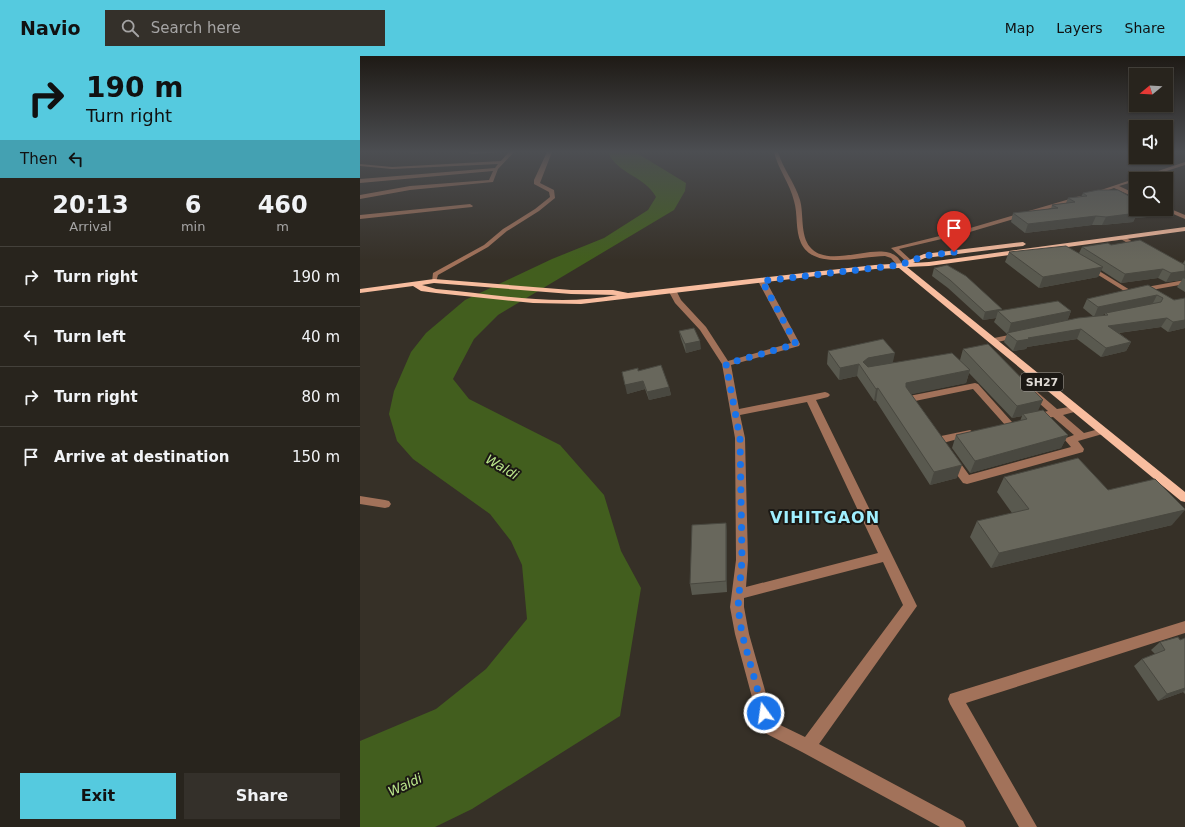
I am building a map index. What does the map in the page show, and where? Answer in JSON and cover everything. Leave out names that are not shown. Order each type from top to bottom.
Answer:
[{"type":"main road","points":[[900,265],[924,256],[1185,223]]},
{"type":"main road","points":[[415,284],[424,289],[560,303],[612,300],[629,295],[673,292],[900,265],[929,264],[1185,229]]},
{"type":"main road","name":"SH27","points":[[900,265],[1185,498]]},
{"type":"main road","points":[[360,291],[434,281],[571,292],[613,292],[629,295]]},
{"type":"street","points":[[360,197],[410,188]]},
{"type":"street","points":[[434,281],[435,274],[486,246],[505,230],[537,210],[553,197],[552,191],[546,188]]},
{"type":"street","points":[[791,188],[797,199],[805,245],[813,253],[827,257],[849,258],[880,254],[892,256],[900,265]]},
{"type":"street","points":[[910,262],[894,248],[961,233],[1113,188]]},
{"type":"street","points":[[1118,188],[1129,193]]},
{"type":"street","points":[[360,217],[470,206]]},
{"type":"street","points":[[1173,212],[1185,217]]},
{"type":"street","points":[[1121,237],[1147,252]]},
{"type":"street","points":[[1056,246],[1070,254]]},
{"type":"street","points":[[1083,263],[1129,292],[1185,282]]},
{"type":"street","points":[[726,364],[796,344],[762,281]]},
{"type":"street","points":[[673,292],[678,301],[703,329],[726,364],[740,438],[742,560],[738,607],[742,634],[768,727],[808,746],[957,827]]},
{"type":"street","points":[[992,341],[1030,333]]},
{"type":"street","points":[[1016,422],[973,383],[909,399],[966,480],[1079,449],[1070,440],[1103,431]]},
{"type":"street","points":[[1025,387],[1082,437]]},
{"type":"street","points":[[735,413],[825,396]]},
{"type":"street","points":[[808,746],[910,606],[810,398]]},
{"type":"street","points":[[995,427],[1076,408]]},
{"type":"street","points":[[939,440],[981,430]]},
{"type":"street","points":[[360,500],[385,504]]},
{"type":"street","points":[[739,594],[886,556]]},
{"type":"street","points":[[1028,827],[955,699],[1185,627]]},
{"type":"water","name":"Waldi","points":[[649,188],[685,188],[674,210],[498,315],[474,339],[453,379],[469,399],[560,445],[604,495],[621,551],[641,588],[620,716],[472,809],[435,827],[360,827],[360,741],[436,709],[486,669],[527,619],[522,565],[511,541],[490,514],[413,459],[397,441],[389,414],[394,391],[411,352],[426,333],[465,300],[552,259],[604,238],[648,210],[656,197]]},
{"type":"building","points":[[1098,190],[1118,190],[1129,196],[1129,214],[1106,217],[1096,216],[1028,224],[1013,213],[1058,208],[1052,205],[1075,202],[1068,198],[1087,196],[1083,193]]},
{"type":"building","points":[[1140,240],[1185,265],[1185,271],[1171,273],[1163,269],[1125,274],[1082,247],[1108,243],[1111,245]]},
{"type":"building","points":[[1066,246],[1103,267],[1043,277],[1009,252]]},
{"type":"building","points":[[947,265],[966,276],[1002,309],[985,312],[950,280],[934,268]]},
{"type":"building","points":[[1148,285],[1174,300],[1185,298],[1185,320],[1173,322],[1167,318],[1108,326],[1131,342],[1106,348],[1081,329],[1017,341],[1007,333],[1078,318],[1108,315],[1106,313],[1161,302],[1163,298],[1157,295],[1098,307],[1087,299]]},
{"type":"building","points":[[1058,301],[1071,311],[1011,323],[998,311]]},
{"type":"building","points":[[694,328],[700,341],[685,344],[679,331]]},
{"type":"building","points":[[883,339],[895,353],[868,358],[863,362],[868,367],[952,353],[970,370],[906,383],[906,387],[962,465],[934,472],[878,388],[876,389],[859,364],[840,368],[828,351]]},
{"type":"building","points":[[988,344],[1043,400],[1017,406],[963,349]]},
{"type":"building","points":[[661,365],[669,387],[647,392],[643,381],[625,385],[622,372],[638,368],[638,371]]},
{"type":"building","points":[[1043,410],[1068,435],[975,461],[956,435],[1027,419],[1023,414]]},
{"type":"building","points":[[1078,458],[1108,490],[1155,479],[1185,510],[999,553],[977,521],[1029,509],[1004,477]]},
{"type":"building","points":[[726,523],[726,581],[690,584],[692,525]]},
{"type":"building","points":[[1178,637],[1180,640],[1185,638],[1185,688],[1167,694],[1142,659],[1165,650],[1160,642]]},
{"type":"district","name":"VIHITGAON","points":[[825,517]]},
{"type":"route","points":[[764,713],[742,634],[738,607],[742,560],[740,438],[726,364],[785,349],[796,344],[762,281],[900,265],[924,256],[954,252]]}]
